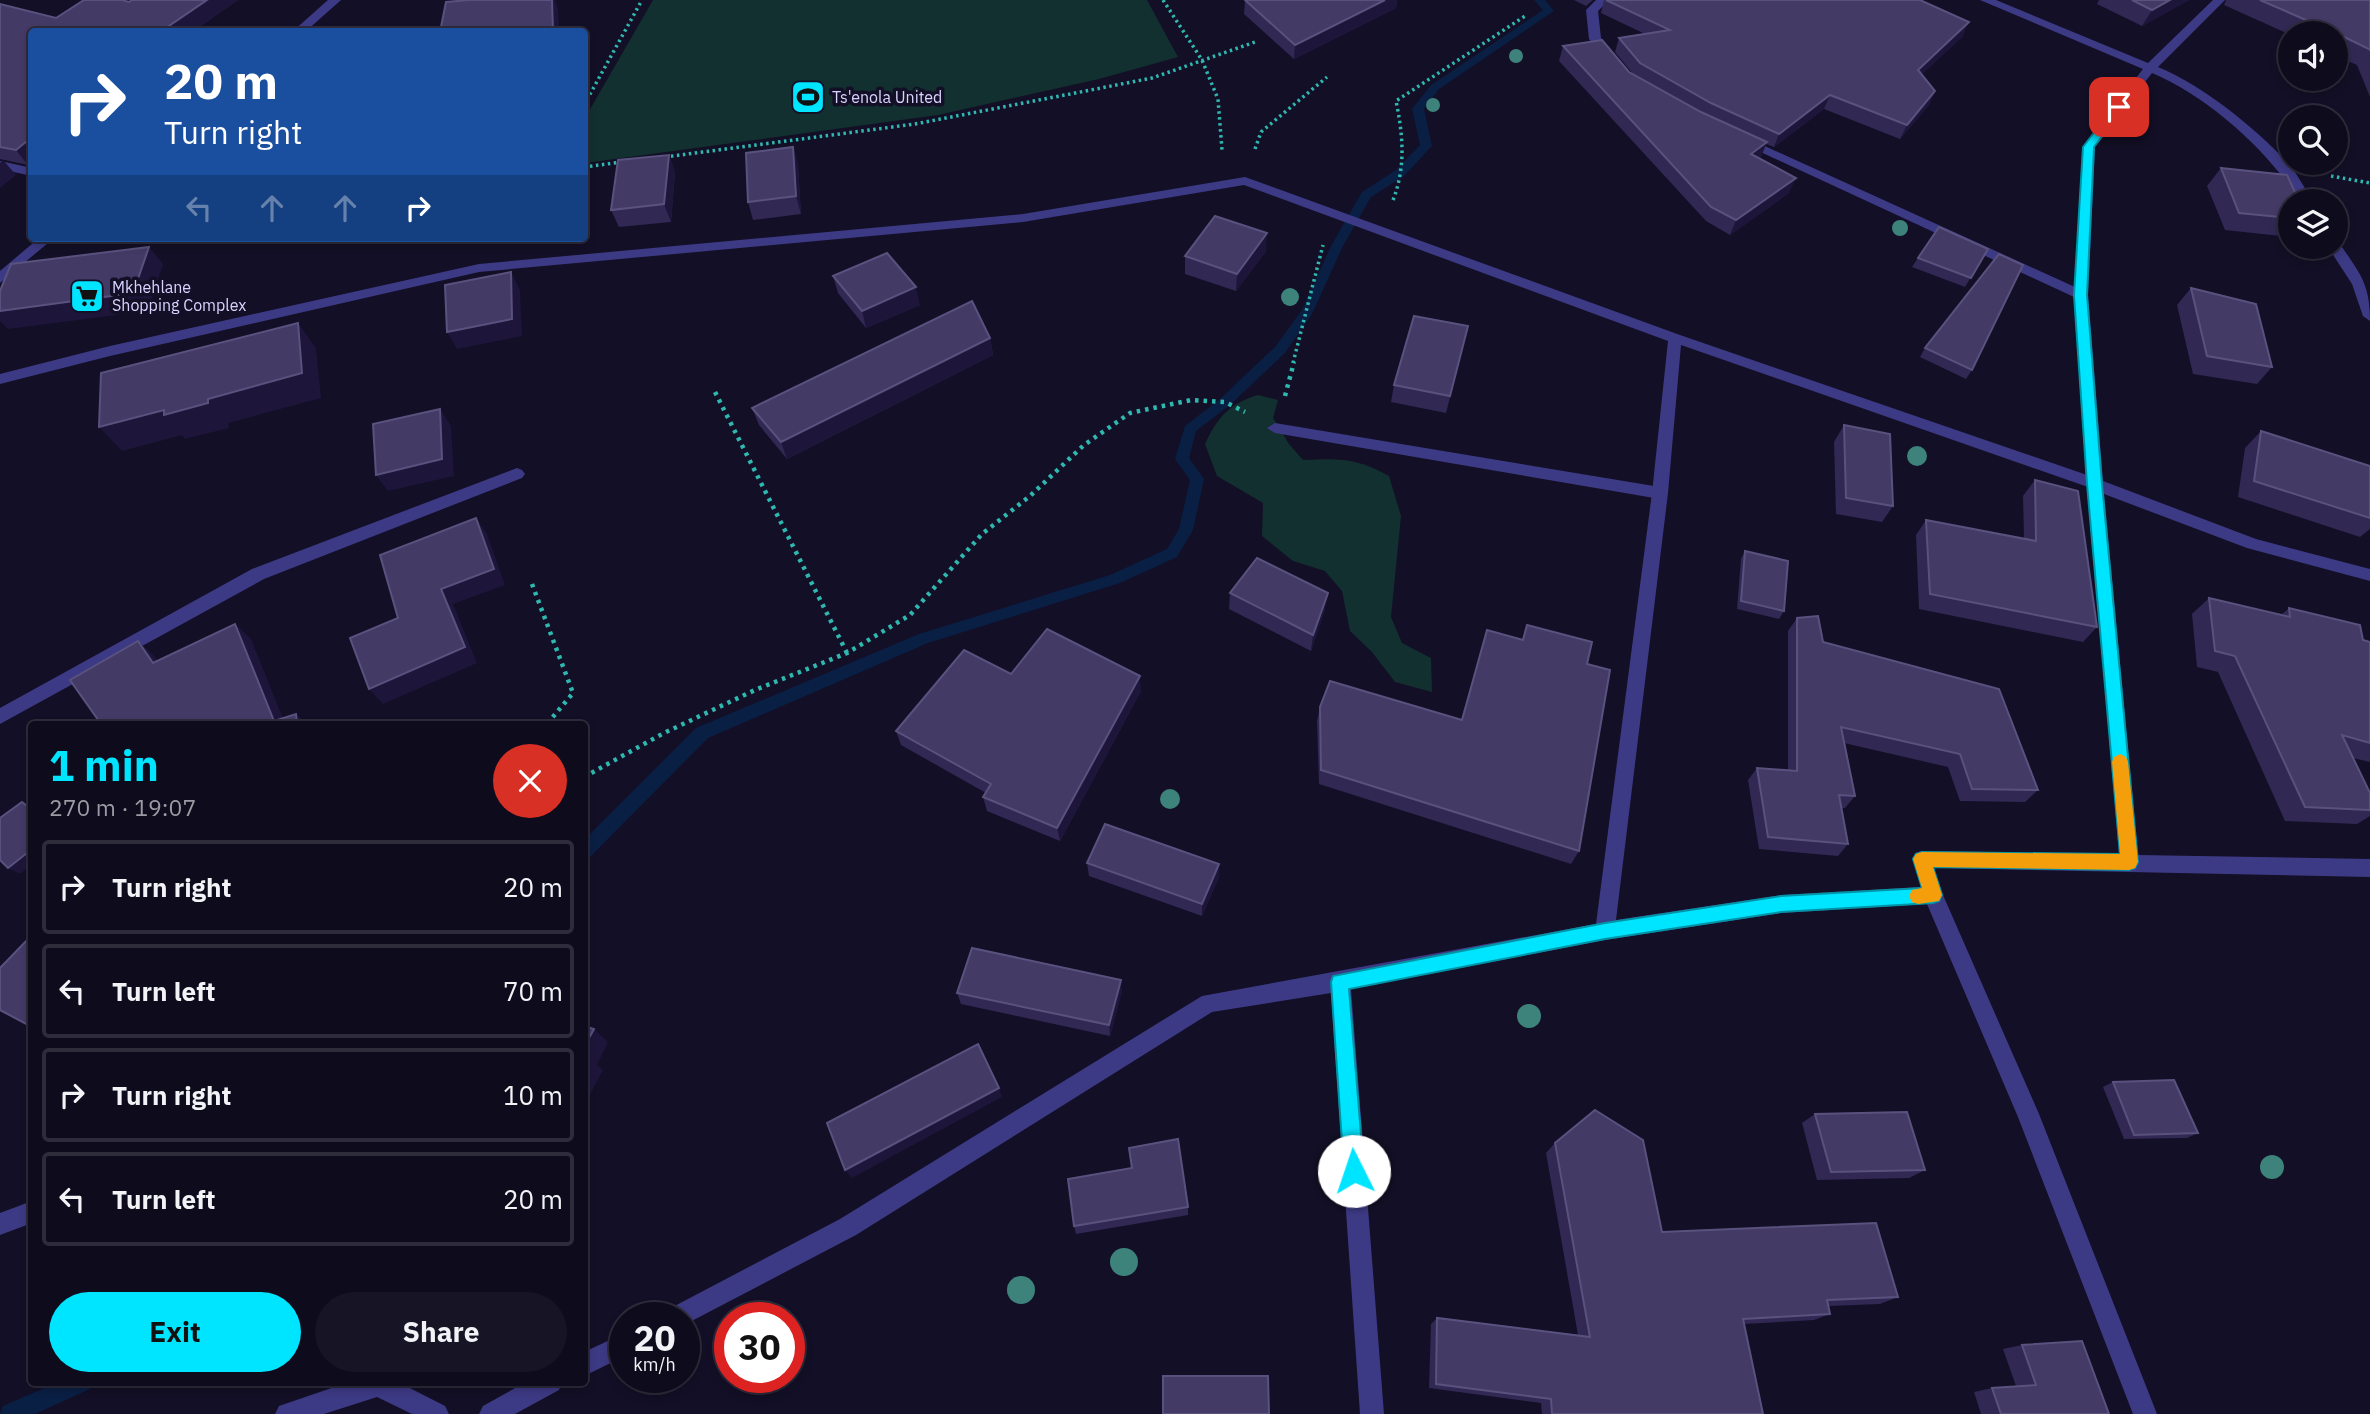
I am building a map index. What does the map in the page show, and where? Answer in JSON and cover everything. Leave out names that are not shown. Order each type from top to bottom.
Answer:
[{"type":"street","points":[[302,28],[335,0]]},
{"type":"street","points":[[1603,0],[1592,10],[1595,39],[1622,71]]},
{"type":"street","points":[[1986,0],[2179,80],[2211,101],[2286,168],[2299,189]]},
{"type":"street","points":[[2129,862],[2081,295],[2088,147],[2150,68],[2219,0]]},
{"type":"street","points":[[1733,136],[2081,295]]},
{"type":"street","points":[[0,165],[28,171]]},
{"type":"street","points":[[0,379],[124,348],[479,268],[1023,218],[1245,181],[1675,338],[2095,484],[2253,544],[2370,575]]},
{"type":"street","points":[[0,278],[42,242]]},
{"type":"street","points":[[2342,259],[2358,284],[2370,316]]},
{"type":"street","points":[[1605,931],[1660,493],[1675,338]]},
{"type":"street","points":[[1276,428],[1660,493]]},
{"type":"street","points":[[0,717],[258,574],[517,474]]},
{"type":"street","points":[[2145,1414],[2028,1114],[1933,895],[1922,859],[2370,868]]},
{"type":"street","points":[[700,1305],[848,1227],[1209,1003],[1340,982],[1605,931],[1781,904],[1933,895]]},
{"type":"street","points":[[1340,982],[1372,1414]]},
{"type":"street","points":[[0,1224],[28,1214]]},
{"type":"street","points":[[588,1363],[609,1352]]},
{"type":"street","points":[[287,1414],[371,1386]]},
{"type":"street","points":[[381,1386],[437,1414]]},
{"type":"street","points":[[491,1414],[544,1386]]},
{"type":"path","points":[[588,98],[642,0]]},
{"type":"path","points":[[1163,0],[1202,60],[1218,99],[1221,149],[1245,181]]},
{"type":"path","points":[[1380,229],[1399,189],[1404,142],[1396,102],[1437,73],[1494,41],[1525,16]]},
{"type":"path","points":[[660,158],[915,124],[1152,78],[1255,42]]},
{"type":"path","points":[[1245,181],[1261,132],[1327,77]]},
{"type":"path","points":[[588,166],[622,162]]},
{"type":"path","points":[[588,775],[676,727],[755,690],[847,653],[910,615],[982,534],[1030,496],[1084,445],[1130,413],[1191,400],[1225,402],[1276,428],[1296,360],[1330,211]]},
{"type":"path","points":[[715,392],[847,653]]},
{"type":"path","points":[[532,584],[573,693],[550,721]]},
{"type":"green space","name":"Ts'enola United","points":[[653,0],[1147,0],[1178,57],[1099,79],[938,115],[588,163],[588,113]]},
{"type":"green space","points":[[1258,395],[1278,400],[1273,418],[1303,460],[1348,460],[1389,476],[1401,516],[1391,617],[1402,643],[1431,658],[1432,692],[1395,682],[1372,652],[1350,631],[1342,591],[1325,571],[1293,561],[1262,536],[1263,503],[1217,476],[1205,444],[1220,419],[1232,407]]},
{"type":"building","points":[[84,0],[207,0],[166,28],[28,28],[28,140],[16,150],[0,147],[0,4],[56,18]]},
{"type":"building","points":[[552,0],[553,28],[441,28],[446,2]]},
{"type":"building","points":[[1245,0],[1385,0],[1295,45]]},
{"type":"building","points":[[1606,0],[1920,0],[1969,22],[1918,70],[1935,91],[1907,125],[1830,95],[1779,134],[1711,103],[1640,63],[1619,38],[1670,30]]},
{"type":"building","points":[[2132,0],[2170,0],[2152,10]]},
{"type":"building","points":[[2260,0],[2370,0],[2370,50],[2348,39],[2348,21],[2308,21]]},
{"type":"building","points":[[1602,40],[1629,72],[1701,112],[1767,142],[1751,154],[1796,178],[1736,220],[1711,207],[1563,46]]},
{"type":"building","points":[[793,147],[796,196],[748,202],[746,153]]},
{"type":"building","points":[[669,155],[664,204],[611,210],[618,160]]},
{"type":"building","points":[[2221,168],[2287,175],[2293,189],[2278,189],[2278,217],[2239,213]]},
{"type":"building","points":[[1215,216],[1267,233],[1237,274],[1185,256]]},
{"type":"building","points":[[1939,227],[1988,249],[1971,278],[1918,258]]},
{"type":"building","points":[[149,247],[133,293],[0,311],[0,291],[11,264]]},
{"type":"building","points":[[887,253],[916,287],[862,311],[833,276]]},
{"type":"building","points":[[1999,254],[2023,265],[1972,370],[1925,348]]},
{"type":"building","points":[[511,272],[512,319],[447,332],[445,285]]},
{"type":"building","points":[[2191,288],[2256,304],[2272,367],[2207,356]]},
{"type":"building","points":[[972,301],[990,338],[781,442],[752,408]]},
{"type":"building","points":[[1414,316],[1468,326],[1450,396],[1394,385]]},
{"type":"building","points":[[298,323],[302,373],[208,399],[208,403],[164,415],[164,410],[99,427],[101,373]]},
{"type":"building","points":[[440,409],[442,459],[376,475],[373,424]]},
{"type":"building","points":[[1844,425],[1890,434],[1893,506],[1846,498]]},
{"type":"building","points":[[2261,431],[2370,466],[2370,518],[2254,481]]},
{"type":"building","points":[[2035,480],[2078,491],[2097,627],[1930,594],[1926,520],[2036,541]]},
{"type":"building","points":[[476,518],[494,569],[441,589],[465,647],[369,689],[350,638],[398,618],[380,555]]},
{"type":"building","points":[[1745,551],[1788,561],[1784,611],[1741,601]]},
{"type":"building","points":[[1257,558],[1328,593],[1313,635],[1230,593]]},
{"type":"building","points":[[2209,598],[2290,617],[2289,608],[2360,625],[2363,640],[2370,642],[2370,743],[2342,735],[2370,793],[2370,810],[2305,807],[2235,656],[2215,651]]},
{"type":"building","points":[[1818,616],[1823,642],[1999,689],[2038,790],[1972,789],[1960,754],[1841,727],[1855,796],[1839,795],[1848,844],[1768,837],[1757,768],[1797,771],[1797,618]]},
{"type":"building","points":[[235,624],[274,721],[99,721],[70,680],[138,641],[153,663]]},
{"type":"building","points":[[1527,625],[1592,642],[1587,664],[1610,670],[1579,851],[1321,770],[1320,707],[1330,681],[1462,720],[1487,630],[1523,640]]},
{"type":"building","points":[[1047,629],[1140,676],[1057,828],[983,797],[991,784],[896,731],[964,650],[1011,674]]},
{"type":"building","points":[[296,714],[297,721],[274,721]]},
{"type":"building","points":[[22,802],[28,807],[28,852],[8,868],[0,860],[0,818]]},
{"type":"building","points":[[1105,824],[1219,864],[1202,904],[1087,863]]},
{"type":"building","points":[[28,939],[28,1025],[0,1010],[0,968]]},
{"type":"building","points":[[972,948],[1121,980],[1109,1025],[957,993]]},
{"type":"building","points":[[588,1027],[594,1029],[588,1040]]},
{"type":"building","points":[[978,1044],[999,1088],[845,1170],[827,1123]]},
{"type":"building","points":[[2174,1080],[2198,1133],[2134,1135],[2113,1082]]},
{"type":"building","points":[[1595,1110],[1643,1140],[1662,1232],[1876,1223],[1898,1297],[1827,1300],[1830,1314],[1743,1319],[1763,1414],[1552,1414],[1551,1399],[1436,1384],[1437,1318],[1590,1337],[1555,1143]]},
{"type":"building","points":[[1907,1112],[1925,1170],[1831,1172],[1815,1114]]},
{"type":"building","points":[[1178,1139],[1188,1207],[1074,1226],[1068,1179],[1132,1168],[1129,1148]]},
{"type":"building","points":[[2082,1341],[2109,1414],[2001,1414],[1992,1388],[2036,1385],[2022,1345]]},
{"type":"building","points":[[1163,1376],[1268,1376],[1269,1414],[1163,1414]]},
{"type":"waterway","points":[[588,848],[702,733],[924,638],[1115,579],[1172,553],[1186,530],[1197,479],[1182,459],[1190,429],[1225,402],[1280,350],[1308,311],[1337,246],[1366,195],[1400,173],[1426,146],[1418,109],[1435,87],[1549,11],[1539,0]]},
{"type":"waterway","points":[[11,1414],[74,1386]]},
{"type":"slow traffic","points":[[1918,896],[1933,895],[1922,859],[2129,862],[2120,762]]},
{"type":"place","name":"Ts'enola United","points":[[808,97]]},
{"type":"place","name":"Mkhehlane Shopping Complex","points":[[87,296]]},
{"type":"route","points":[[1354,1171],[1340,982],[1605,931],[1781,904],[1933,895],[1922,859],[2129,862],[2081,295],[2088,147],[2119,107]]}]
